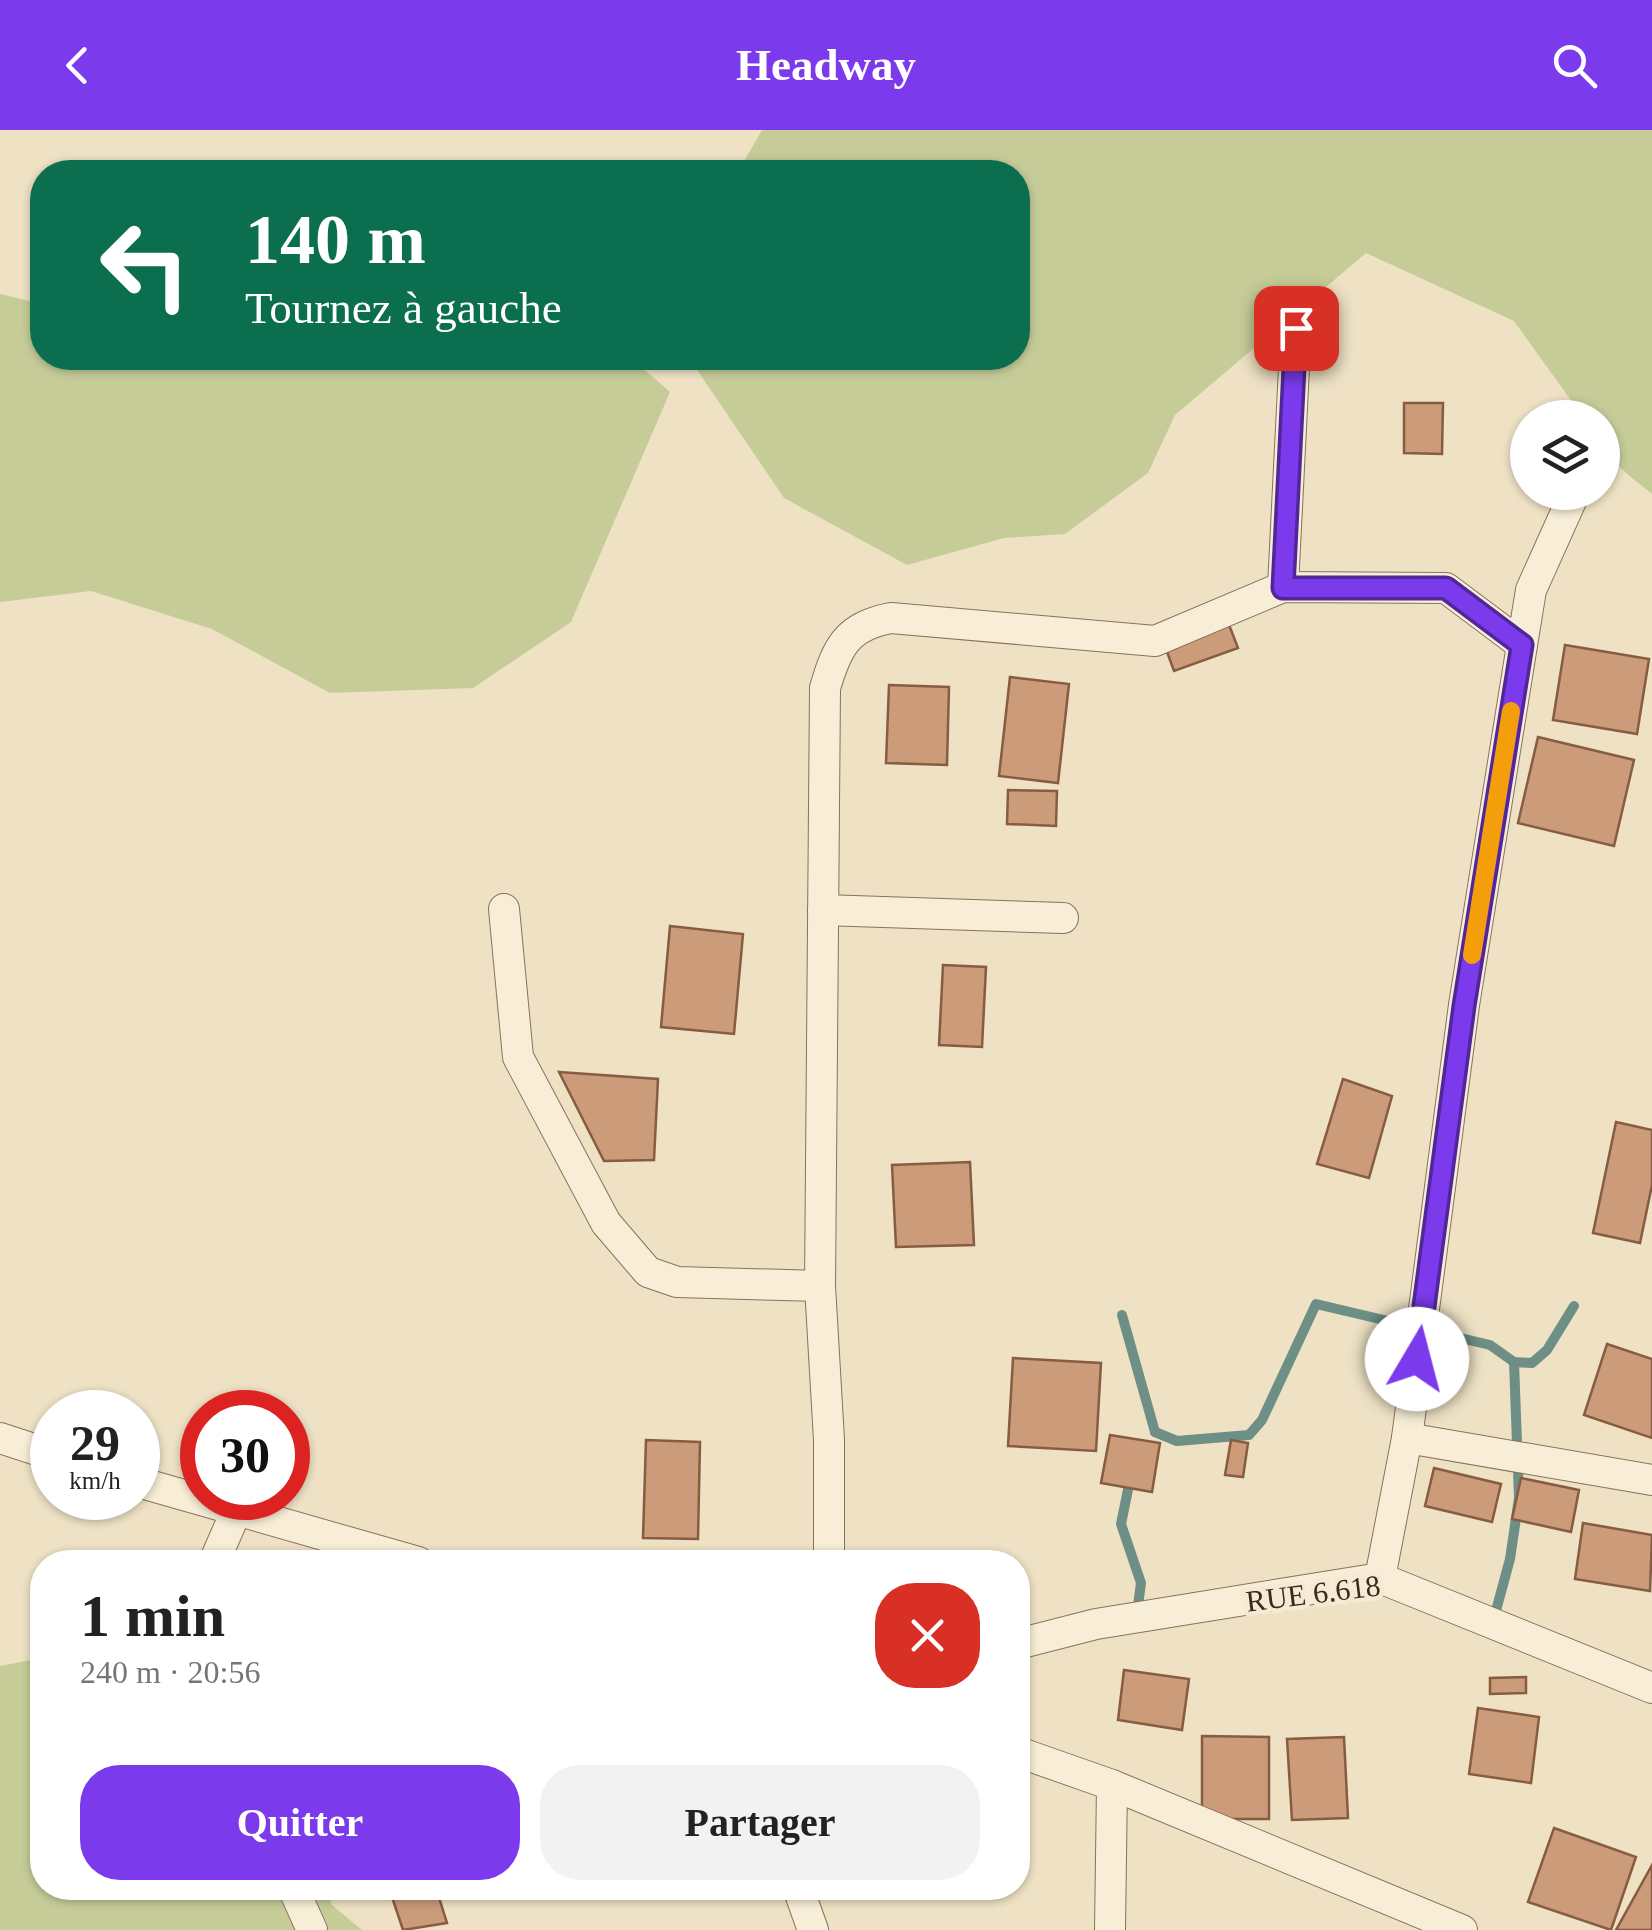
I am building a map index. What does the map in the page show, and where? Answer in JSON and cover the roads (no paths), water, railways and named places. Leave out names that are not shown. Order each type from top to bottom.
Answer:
[{"type":"street","points":[[1283,588],[1296,328]]},
{"type":"street","points":[[1380,1578],[1406,1438],[1464,1006],[1531,590],[1567,510]]},
{"type":"street","points":[[829,1550],[829,1440],[820,1286],[824,688],[836,652],[863,623],[891,618],[1155,641],[1283,588],[1446,588],[1522,645]]},
{"type":"street","points":[[504,909],[518,1056],[606,1223],[648,1272],[677,1282],[820,1286]]},
{"type":"street","points":[[823,910],[1063,918]]},
{"type":"street","points":[[0,1438],[30,1448]]},
{"type":"street","points":[[1406,1438],[1652,1480]]},
{"type":"street","points":[[219,1550],[232,1520]]},
{"type":"street","points":[[258,1520],[372,1550]]},
{"type":"street","name":"RUE 6.618","points":[[1030,1641],[1096,1624],[1380,1578],[1652,1688]]},
{"type":"street","points":[[1030,1756],[1112,1785],[1462,1930]]},
{"type":"street","points":[[1110,1930],[1112,1785]]},
{"type":"street","points":[[298,1900],[312,1930]]},
{"type":"street","points":[[802,1900],[813,1930]]},
{"type":"waterway","points":[[1155,1432],[1177,1441],[1249,1435],[1262,1420],[1316,1304],[1490,1345],[1514,1362],[1532,1363],[1547,1350],[1574,1306]]},
{"type":"waterway","points":[[1122,1315],[1155,1432]]},
{"type":"waterway","points":[[1494,1618],[1510,1559],[1519,1498],[1514,1362]]},
{"type":"waterway","points":[[1131,1475],[1121,1524],[1141,1583],[1137,1613]]}]
